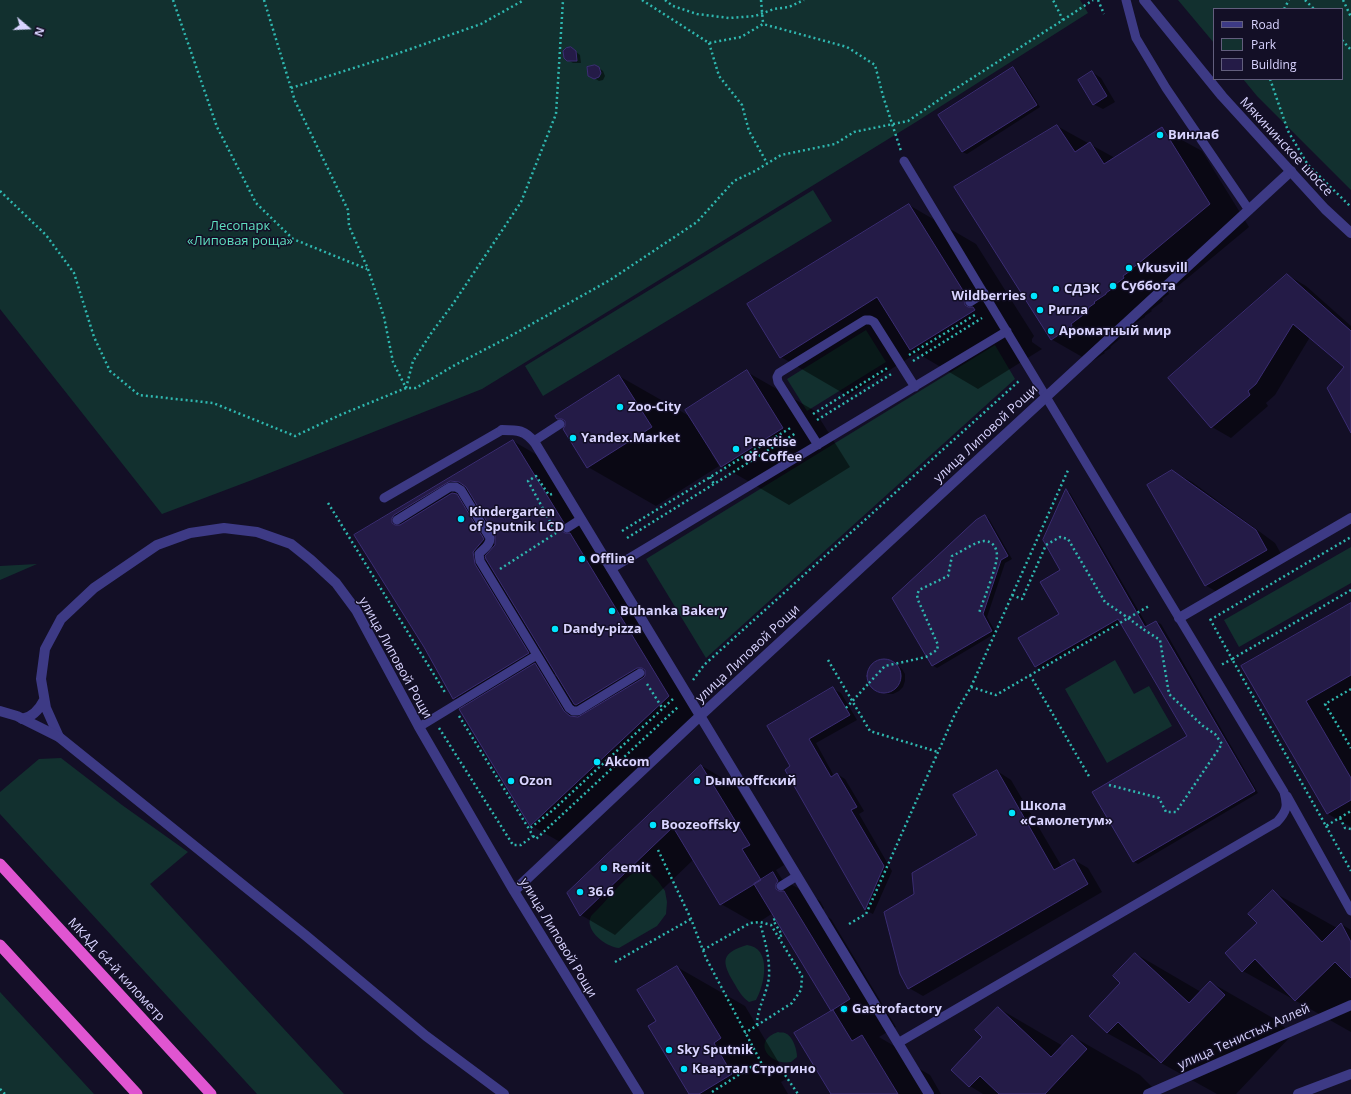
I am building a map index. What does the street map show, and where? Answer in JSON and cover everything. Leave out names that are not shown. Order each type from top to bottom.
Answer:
[{"type":"highway","name":"МКАД, 64-й километр","points":[[0,864],[211,1094]]},
{"type":"highway","points":[[0,945],[137,1094]]},
{"type":"street","name":"Мякининское шоссе","points":[[1144,0],[1222,96],[1325,209],[1351,233]]},
{"type":"street","name":"улица Липовой Рощи","points":[[700,716],[1291,172]]},
{"type":"street","name":"улица Липовой Рощи","points":[[502,430],[516,430],[527,434],[534,441],[929,1094]]},
{"type":"street","points":[[1179,618],[1351,518]]},
{"type":"street","name":"улица Липовой Рощи","points":[[60,737],[46,708],[44,700],[41,679],[45,650],[60,619],[94,588],[157,545],[190,533],[224,528],[257,532],[291,544],[336,583],[356,610],[419,727],[514,891],[636,1092]]},
{"type":"street","points":[[22,719],[29,717],[39,710],[44,700]]},
{"type":"street","points":[[0,711],[22,719],[60,737],[426,1036],[504,1094]]},
{"type":"street","points":[[514,891],[700,716]]},
{"type":"street","name":"улица Тенистых Аллей","points":[[1148,1094],[1351,1005]]},
{"type":"street","points":[[1298,1094],[1351,1074]]},
{"type":"lane","points":[[1126,0],[1136,38],[1166,88],[1249,210]]},
{"type":"lane","points":[[904,161],[1284,792],[1351,911]]},
{"type":"lane","points":[[970,302],[984,293]]},
{"type":"lane","points":[[818,445],[778,382],[777,377],[779,373],[864,320],[874,322],[915,387]]},
{"type":"lane","points":[[612,569],[1007,331]]},
{"type":"lane","points":[[534,441],[560,424]]},
{"type":"lane","points":[[384,498],[502,430]]},
{"type":"lane","points":[[397,520],[450,487],[456,487],[461,490],[490,538],[488,547],[483,549],[479,554],[480,561],[569,708],[573,711],[578,711],[640,673]]},
{"type":"lane","points":[[567,528],[581,519]]},
{"type":"lane","points":[[419,727],[537,655]]},
{"type":"lane","points":[[898,1043],[1277,822],[1285,814],[1287,803],[1284,792]]},
{"type":"lane","points":[[781,886],[797,876]]},
{"type":"path","points":[[173,0],[217,127],[256,203],[293,239],[368,269]]},
{"type":"path","points":[[264,0],[295,101],[348,210],[349,226],[368,269],[384,317],[393,362],[406,388]]},
{"type":"path","points":[[291,88],[385,58],[481,24],[524,0]]},
{"type":"path","points":[[406,388],[413,361],[521,202],[556,114],[563,0]]},
{"type":"path","points":[[642,0],[709,43],[718,76],[742,105],[749,131],[767,163]]},
{"type":"path","points":[[664,0],[673,6],[697,14],[729,18],[755,16],[774,9],[789,7],[804,0]]},
{"type":"path","points":[[760,0],[763,24]]},
{"type":"path","points":[[1053,0],[1063,20]]},
{"type":"path","points":[[0,191],[46,235],[74,273],[94,338],[110,371],[139,395],[213,403],[295,436],[340,415],[406,388],[416,388],[610,280],[698,222],[734,181],[781,155],[835,144],[854,132],[908,121],[1093,0]]},
{"type":"path","points":[[1098,0],[1104,14]]},
{"type":"path","points":[[1305,0],[1313,8]]},
{"type":"path","points":[[1343,0],[1351,17]]},
{"type":"path","points":[[709,43],[741,37],[763,24],[847,47],[875,65],[904,161]]},
{"type":"path","points":[[1343,41],[1351,50]]},
{"type":"path","points":[[1270,80],[1288,131],[1308,164],[1351,207]]},
{"type":"path","points":[[692,682],[704,665],[1019,381]]},
{"type":"path","points":[[849,924],[866,914],[955,714],[971,687],[1069,468]]},
{"type":"path","points":[[489,576],[557,533],[528,481],[536,476],[549,495]]},
{"type":"path","points":[[710,477],[714,484]]},
{"type":"path","points":[[328,503],[446,694]]},
{"type":"path","points":[[1012,595],[1022,599],[1046,545],[1060,537],[1068,539],[1105,602],[1160,640],[1169,694],[1203,726],[1215,734],[1222,744],[1176,812],[1166,812],[1159,798],[1109,785]]},
{"type":"path","points":[[1210,620],[1351,537]]},
{"type":"path","points":[[846,708],[885,666],[926,657],[937,650],[938,645],[918,600],[917,595],[919,590],[948,576],[952,556],[983,541],[988,541],[996,548],[997,558],[979,613]]},
{"type":"path","points":[[1211,670],[1351,590]]},
{"type":"path","points":[[1202,605],[1351,871]]},
{"type":"path","points":[[971,687],[996,695],[1149,606]]},
{"type":"path","points":[[828,660],[870,731],[938,752]]},
{"type":"path","points":[[640,673],[663,709]]},
{"type":"path","points":[[1030,676],[1090,778]]},
{"type":"path","points":[[1351,689],[1325,704],[1351,748]]},
{"type":"path","points":[[529,829],[553,810],[674,698]]},
{"type":"path","points":[[457,712],[536,839],[679,706]]},
{"type":"path","points":[[438,726],[513,845],[521,845],[533,836]]},
{"type":"path","points":[[1326,826],[1351,812]]},
{"type":"path","points":[[1340,818],[1345,828],[1351,829]]},
{"type":"path","points":[[658,850],[703,950],[763,1066]]},
{"type":"path","points":[[615,962],[690,919]]},
{"type":"path","points":[[775,919],[773,920],[782,935],[779,937]]},
{"type":"path","points":[[703,950],[750,923],[760,922],[771,925],[802,976],[801,990],[792,1003],[745,1033]]},
{"type":"path","points":[[757,1025],[757,1017],[769,978],[768,955],[760,922]]},
{"type":"path","points":[[712,1092],[751,1068],[763,1066],[783,1072],[798,1094]]},
{"type":"path","points":[[0,1089],[5,1094]]},
{"type":"green space","name":"Лесопарк «Липовая роща»","points":[[0,0],[1080,0],[1088,13],[916,122],[482,389],[162,514],[0,309]]},
{"type":"green space","points":[[1178,0],[1351,0],[1351,190],[1257,96],[1244,80],[1343,80],[1343,8],[1213,8],[1213,42]]},
{"type":"green space","points":[[813,190],[832,221],[543,396],[525,366]]},
{"type":"green space","points":[[866,330],[886,362],[807,411],[787,379]]},
{"type":"green space","points":[[995,345],[1015,379],[706,658],[646,559]]},
{"type":"green space","points":[[1351,547],[1351,583],[1239,647],[1224,620]]},
{"type":"green space","points":[[37,564],[0,580],[0,566]]},
{"type":"green space","points":[[1115,660],[1134,694],[1149,686],[1172,726],[1107,763],[1065,689]]},
{"type":"green space","points":[[61,758],[122,805],[188,852],[150,884],[344,1094],[257,1094],[0,814],[0,792],[39,759]]},
{"type":"green space","points":[[639,869],[647,870],[665,891],[667,902],[666,914],[657,926],[619,948],[610,946],[597,937],[591,929],[590,918],[620,885]]},
{"type":"green space","points":[[747,945],[755,948],[760,953],[764,968],[762,985],[756,1000],[749,1002],[742,996],[737,988],[727,969],[726,963],[728,955],[732,951]]},
{"type":"green space","points":[[0,992],[94,1094],[0,1094]]},
{"type":"green space","points":[[778,1032],[788,1035],[794,1044],[797,1057],[791,1062],[776,1060],[770,1057],[766,1052],[764,1047],[766,1041],[770,1036]]},
{"type":"building","points":[[571,47],[576,51],[577,61],[567,61],[564,58],[563,51],[566,48]]},
{"type":"building","points":[[595,65],[599,67],[601,73],[599,77],[594,79],[588,76],[587,67]]},
{"type":"building","points":[[1013,67],[1037,105],[962,152],[938,115]]},
{"type":"building","points":[[1092,71],[1107,96],[1093,105],[1078,80]]},
{"type":"building","points":[[1057,125],[1075,152],[1090,142],[1104,164],[1162,127],[1210,204],[1129,270],[1130,271],[1123,276],[1124,278],[1112,287],[1113,288],[1106,294],[1094,302],[1095,303],[1088,308],[1089,309],[1082,313],[1083,315],[1071,324],[1072,326],[1051,340],[954,187]]},
{"type":"building","points":[[909,204],[967,297],[965,300],[965,305],[968,307],[973,307],[975,310],[910,350],[877,297],[780,358],[747,304]]},
{"type":"building","points":[[1287,274],[1351,331],[1351,433],[1327,388],[1344,367],[1293,324],[1256,384],[1248,391],[1250,395],[1211,428],[1168,378]]},
{"type":"building","points":[[747,370],[783,428],[721,467],[685,410]]},
{"type":"building","points":[[619,375],[652,427],[587,468],[563,429],[565,426],[565,421],[562,419],[557,419],[555,416]]},
{"type":"building","points":[[513,440],[564,523],[562,526],[562,531],[565,533],[570,533],[669,696],[530,826],[459,709],[535,663],[564,711],[570,716],[578,717],[643,678],[645,676],[645,670],[642,668],[637,668],[576,705],[574,704],[486,559],[485,556],[495,545],[495,535],[466,487],[459,482],[450,481],[394,515],[392,518],[392,523],[395,525],[400,525],[452,493],[457,494],[484,539],[473,552],[475,564],[529,653],[453,699],[424,647],[354,535]]},
{"type":"building","points":[[1172,470],[1256,530],[1267,550],[1205,586],[1147,485]]},
{"type":"building","points":[[1066,489],[1145,627],[1156,621],[1255,791],[1133,862],[1092,792],[1187,736],[1118,619],[1035,667],[1018,638],[1059,614],[1040,582],[1060,570],[1043,540]]},
{"type":"building","points":[[985,515],[1008,556],[1001,560],[983,614],[992,631],[932,666],[892,598],[976,520]]},
{"type":"building","points":[[1351,603],[1351,675],[1306,701],[1351,778],[1351,800],[1327,814],[1241,666]]},
{"type":"building","points":[[884,659],[896,664],[901,676],[896,688],[884,693],[872,688],[867,676],[872,664]]},
{"type":"building","points":[[833,687],[850,715],[809,739],[831,777],[837,773],[857,807],[851,810],[884,866],[865,910],[785,770],[790,766],[767,726]]},
{"type":"building","points":[[701,765],[750,845],[742,849],[761,880],[720,905],[673,827],[580,916],[567,893]]},
{"type":"building","points":[[997,770],[1054,870],[1074,859],[1088,884],[908,989],[900,974],[884,912],[914,894],[912,873],[977,835],[953,795]]},
{"type":"building","points":[[773,872],[778,881],[776,884],[776,889],[779,891],[784,891],[850,999],[831,1011],[754,884]]},
{"type":"building","points":[[1273,890],[1322,942],[1341,923],[1351,942],[1351,978],[1335,962],[1295,1001],[1255,959],[1242,972],[1225,953],[1257,923],[1248,914]]},
{"type":"building","points":[[1135,953],[1189,1003],[1210,981],[1225,995],[1161,1063],[1118,1022],[1107,1033],[1089,1016],[1120,983],[1113,976]]},
{"type":"building","points":[[677,966],[721,1038],[714,1043],[732,1074],[699,1094],[689,1094],[648,1026],[656,1021],[637,990]]},
{"type":"building","points":[[998,1007],[1051,1057],[1072,1035],[1087,1049],[1045,1094],[999,1094],[980,1076],[969,1087],[951,1070],[982,1037],[975,1030]]},
{"type":"building","points":[[833,1010],[852,1041],[862,1035],[898,1094],[831,1094],[794,1033]]},
{"type":"place","name":"Винлаб","points":[[1160,135]]},
{"type":"place","name":"Vkusvill","points":[[1129,268]]},
{"type":"place","name":"Суббота","points":[[1113,286]]},
{"type":"place","name":"СДЭК","points":[[1056,289]]},
{"type":"place","name":"Wildberries","points":[[1034,296]]},
{"type":"place","name":"Ригла","points":[[1040,310]]},
{"type":"place","name":"Ароматный мир","points":[[1051,331]]},
{"type":"place","name":"Zoo-City","points":[[620,407]]},
{"type":"place","name":"Yandex.Market","points":[[573,438]]},
{"type":"place","name":"Practise of Coffee","points":[[736,449]]},
{"type":"place","name":"Kindergarten of Sputnik LCD","points":[[461,519]]},
{"type":"place","name":"Offline","points":[[582,559]]},
{"type":"place","name":"Buhanka Bakery","points":[[612,611]]},
{"type":"place","name":"Dandy-pizza","points":[[555,629]]},
{"type":"place","name":"Akcom","points":[[597,762]]},
{"type":"place","name":"Ozon","points":[[511,781]]},
{"type":"place","name":"Dымкoffский","points":[[697,781]]},
{"type":"place","name":"Школа «Самолетум»","points":[[1012,813]]},
{"type":"place","name":"Boozeoffsky","points":[[653,825]]},
{"type":"place","name":"Remit","points":[[604,868]]},
{"type":"place","name":"36.6","points":[[580,892]]},
{"type":"place","name":"Gastrofactory","points":[[844,1009]]},
{"type":"place","name":"Sky Sputnik","points":[[669,1050]]},
{"type":"place","name":"Квартал Строгино","points":[[684,1069]]}]
